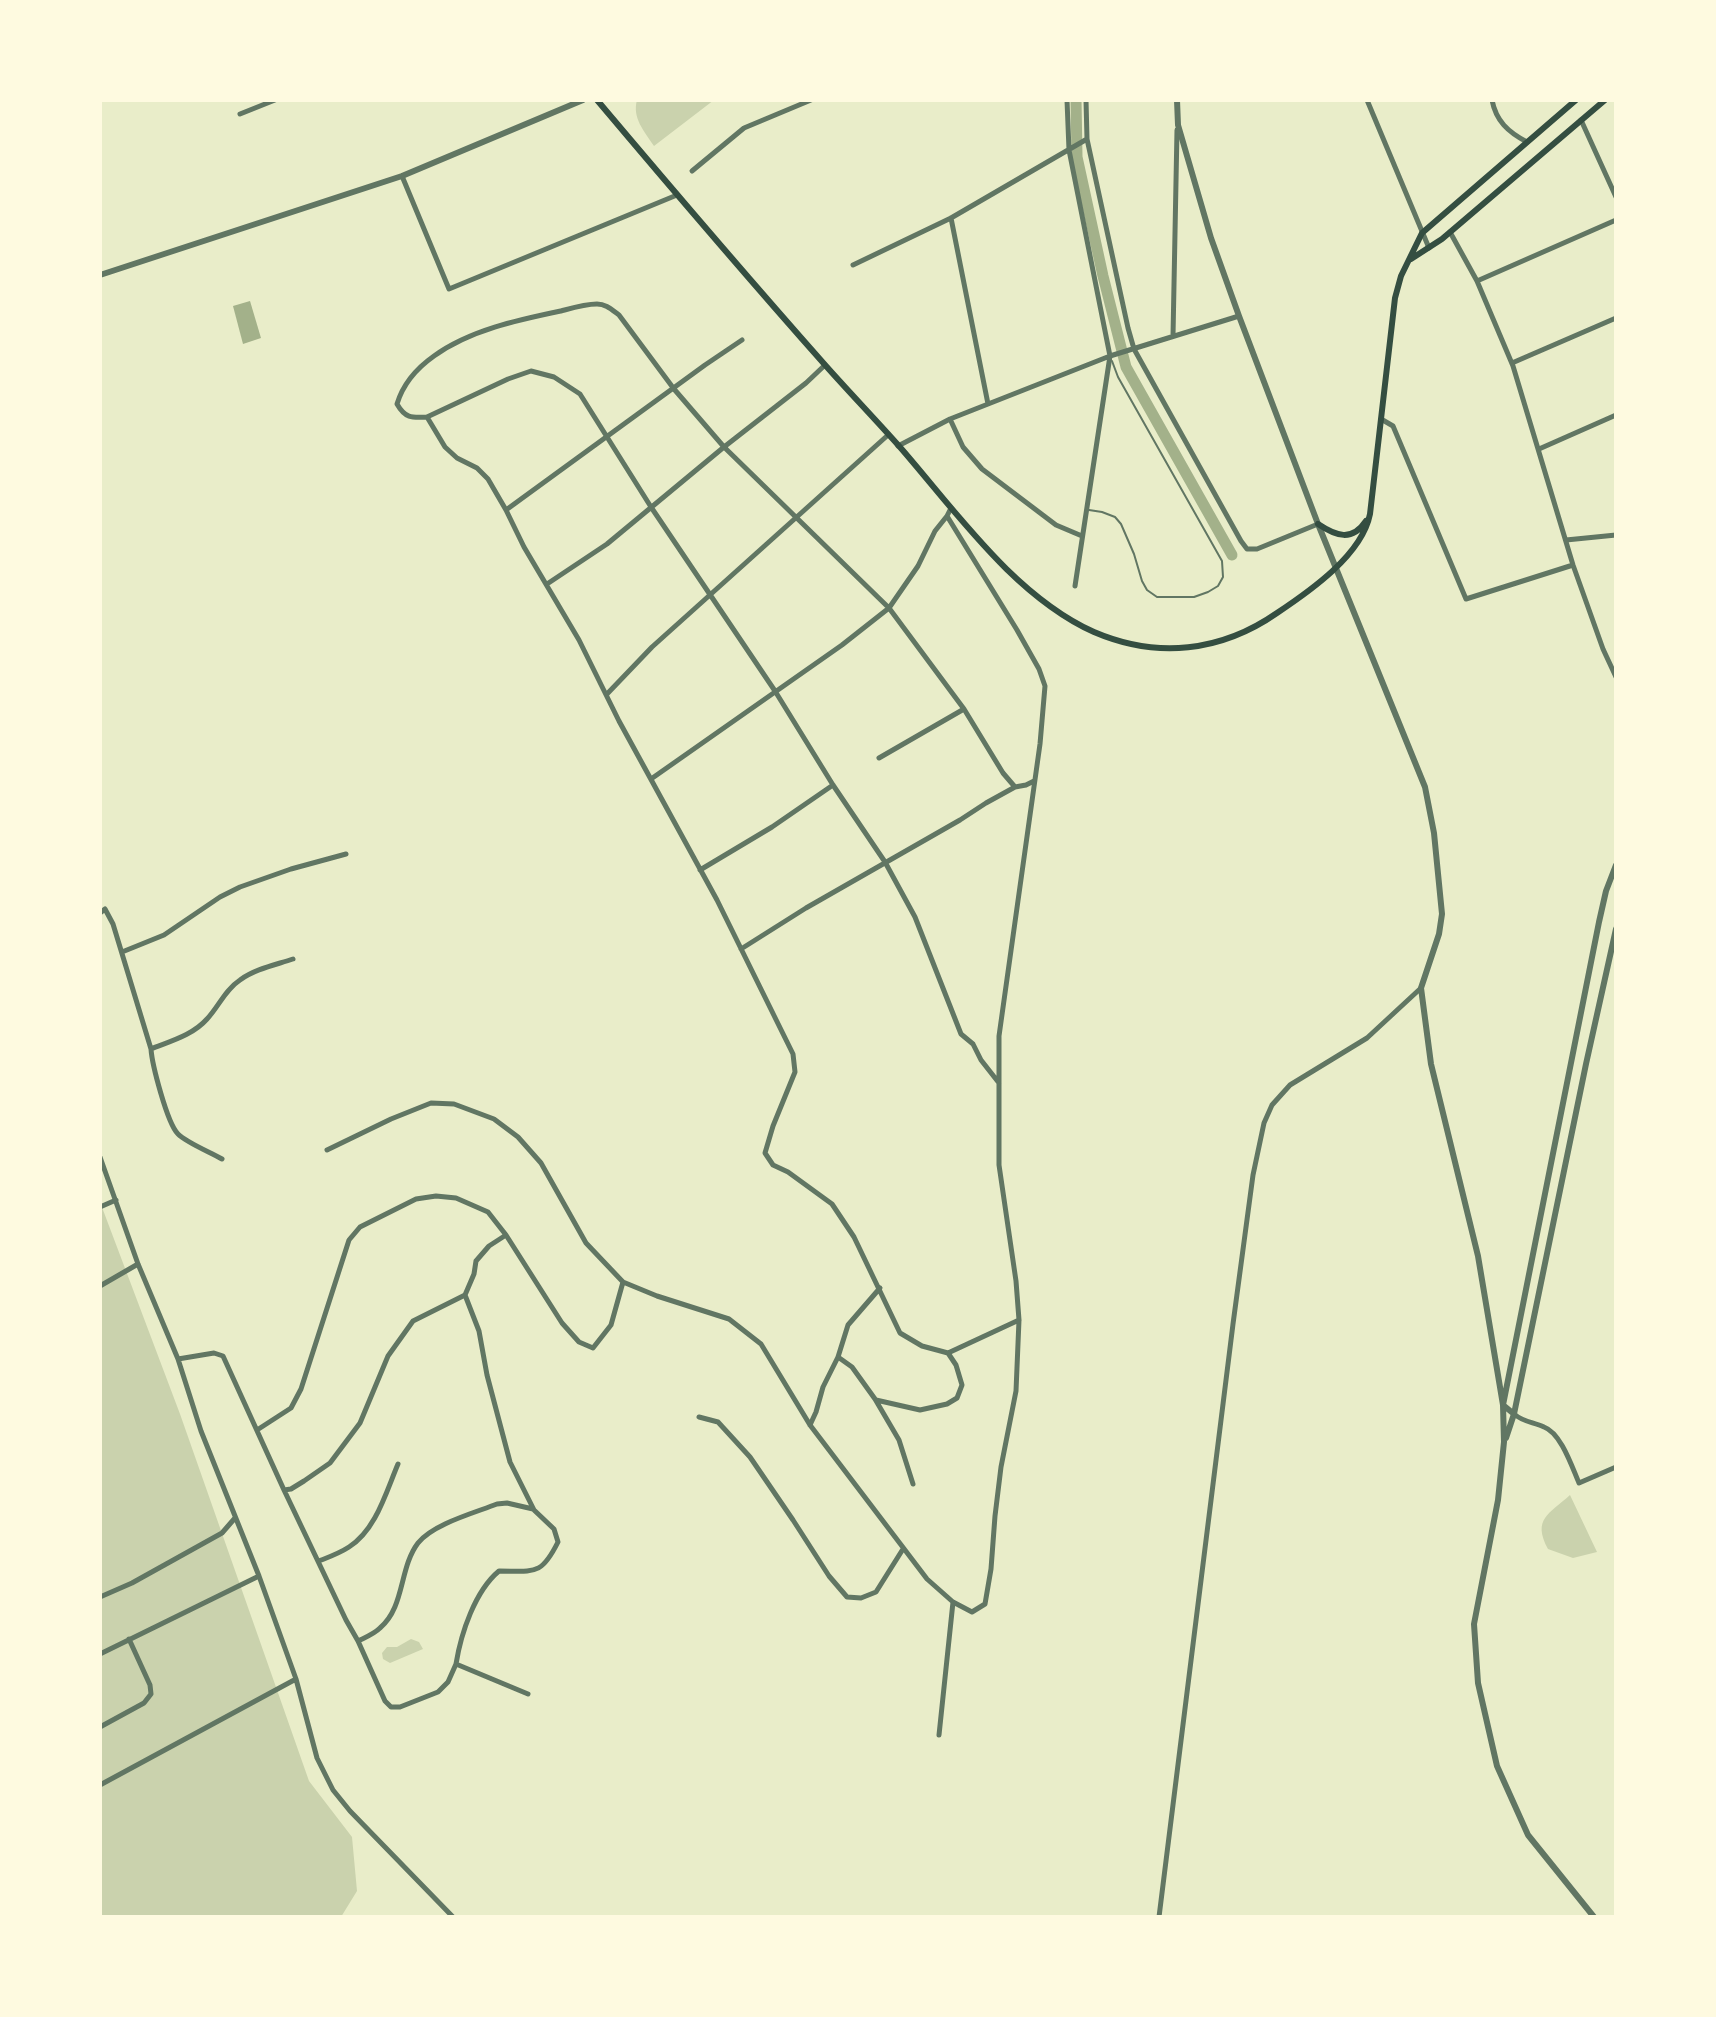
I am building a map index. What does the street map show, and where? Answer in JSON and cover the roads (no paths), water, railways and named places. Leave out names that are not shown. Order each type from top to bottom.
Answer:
[{"type":"main road","points":[[597,100],[825,365],[1010,573],[1051,607],[1092,631],[1129,644],[1166,649],[1220,641],[1281,611],[1315,586],[1362,537],[1370,514],[1395,298],[1401,276],[1422,233],[1576,100]]},
{"type":"main road","points":[[1411,259],[1450,232],[1605,100]]},
{"type":"main road","points":[[1501,164],[1513,179]]},
{"type":"main road","points":[[1318,524],[1335,534],[1348,535],[1362,527],[1370,514]]},
{"type":"street","points":[[240,114],[275,100]]},
{"type":"street","points":[[100,275],[402,176],[583,100]]},
{"type":"street","points":[[692,171],[744,128],[811,100]]},
{"type":"street","points":[[1067,100],[1071,149],[1110,356],[1075,586]]},
{"type":"street","points":[[1086,100],[1085,140],[1134,349],[1247,549],[1257,549],[1318,524]]},
{"type":"street","points":[[1173,337],[1177,100]]},
{"type":"street","points":[[1367,100],[1429,248]]},
{"type":"street","points":[[1492,100],[1499,121],[1527,142]]},
{"type":"street","points":[[1581,120],[1616,197]]},
{"type":"street","points":[[1178,125],[1211,238],[1239,316],[1318,524],[1425,787],[1434,833],[1442,914],[1439,934],[1421,988],[1431,1064],[1475,1243],[1503,1405],[1504,1442],[1498,1500],[1474,1624],[1478,1683],[1497,1766],[1528,1835],[1594,1917]]},
{"type":"street","points":[[853,265],[951,218],[1085,140]]},
{"type":"street","points":[[402,176],[449,289],[677,195]]},
{"type":"street","points":[[951,218],[988,404]]},
{"type":"street","points":[[1477,281],[1616,220]]},
{"type":"street","points":[[1450,232],[1477,281],[1512,363],[1573,565],[1616,677]]},
{"type":"street","points":[[999,1083],[973,1044],[961,1034],[915,917],[885,862],[580,394],[554,377],[531,371],[427,417],[413,418],[402,413],[397,404],[405,383],[433,357],[464,338],[530,317],[599,304],[607,307],[619,315],[674,389],[724,447],[889,608],[964,709],[1015,787]]},
{"type":"street","points":[[898,446],[950,419],[1110,356],[1239,316]]},
{"type":"street","points":[[1512,363],[1616,318]]},
{"type":"street","points":[[506,510],[742,340]]},
{"type":"street","points":[[547,584],[607,544],[825,365]]},
{"type":"street","points":[[1539,449],[1616,415]]},
{"type":"street","points":[[427,417],[445,447],[488,479],[506,510],[524,547],[579,640],[793,1054],[795,1072],[765,1153],[773,1165],[788,1172],[832,1204],[854,1237],[900,1333],[922,1346],[948,1353],[1019,1320]]},
{"type":"street","points":[[950,419],[963,447],[982,469],[1056,525],[1082,536]]},
{"type":"street","points":[[1381,419],[1393,426],[1466,599],[1573,565]]},
{"type":"street","points":[[606,694],[652,647],[888,435]]},
{"type":"street","points":[[651,779],[842,645],[889,608],[918,566],[935,531],[951,508]]},
{"type":"street","points":[[327,1150],[431,1103],[454,1104],[494,1119],[518,1137],[541,1163],[586,1243],[623,1282],[729,1319],[761,1344],[810,1425],[927,1579],[953,1602],[972,1612],[985,1604],[1001,1467],[1016,1391],[1019,1320],[999,1165],[999,1036],[1040,744],[1045,686],[1017,630],[947,516]]},
{"type":"street","points":[[1566,540],[1616,535]]},
{"type":"street","points":[[879,758],[964,709]]},
{"type":"street","points":[[741,949],[1015,787],[1034,781]]},
{"type":"street","points":[[700,870],[772,827],[833,785]]},
{"type":"street","points":[[122,952],[164,935],[240,887],[346,854]]},
{"type":"street","points":[[1503,1405],[1599,922],[1616,865]]},
{"type":"street","points":[[100,913],[105,909],[113,924],[171,1124],[178,1134],[222,1159]]},
{"type":"street","points":[[1504,1442],[1514,1414],[1616,929]]},
{"type":"street","points":[[151,1049],[198,1028],[226,991],[240,979],[293,959]]},
{"type":"street","points":[[1159,1917],[1233,1324],[1253,1175],[1264,1123],[1272,1105],[1290,1085],[1367,1038],[1421,988]]},
{"type":"street","points":[[100,1157],[138,1264],[178,1359],[201,1431],[259,1576],[296,1679],[317,1758],[333,1790],[350,1811],[453,1917]]},
{"type":"street","points":[[257,1430],[291,1408],[301,1389],[349,1240],[360,1227],[416,1199],[436,1196],[456,1198],[488,1212],[562,1323],[579,1342],[593,1348],[611,1325],[623,1282]]},
{"type":"street","points":[[100,1207],[116,1200]]},
{"type":"street","points":[[284,1490],[291,1489],[330,1463],[360,1423],[388,1356],[413,1321],[465,1295],[476,1261],[489,1246],[506,1235]]},
{"type":"street","points":[[100,1286],[138,1264]]},
{"type":"street","points":[[810,1425],[848,1325],[880,1288]]},
{"type":"street","points":[[178,1359],[214,1353],[223,1356],[385,1701],[391,1707],[400,1707],[438,1692],[448,1682],[474,1606],[487,1581],[499,1571],[535,1571],[551,1556],[558,1542],[554,1529],[534,1510],[510,1462],[479,1331],[465,1295]]},
{"type":"street","points":[[875,1399],[920,1410],[947,1404],[957,1398],[962,1385],[956,1365],[948,1353]]},
{"type":"street","points":[[838,1357],[852,1367],[875,1399],[899,1440],[913,1484]]},
{"type":"street","points":[[1503,1405],[1520,1420],[1547,1427],[1555,1434],[1579,1483],[1616,1467]]},
{"type":"street","points":[[699,1417],[718,1422],[750,1457],[829,1576],[847,1597],[861,1598],[876,1592],[903,1549]]},
{"type":"street","points":[[319,1561],[350,1547],[365,1533],[398,1464]]},
{"type":"street","points":[[358,1641],[383,1627],[397,1601],[413,1552],[433,1530],[497,1504],[507,1503],[534,1510]]},
{"type":"street","points":[[100,1597],[132,1583],[222,1533],[235,1518]]},
{"type":"street","points":[[100,1654],[259,1576]]},
{"type":"street","points":[[939,1735],[953,1602]]},
{"type":"street","points":[[100,1727],[144,1703],[151,1694],[150,1685],[129,1639]]},
{"type":"street","points":[[456,1664],[528,1694]]},
{"type":"street","points":[[100,1785],[296,1679]]},
{"type":"street","points":[[448,1682],[454,1690]]},
{"type":"lane","points":[[1086,510],[1115,517],[1121,524],[1142,581],[1147,590],[1157,597],[1194,597],[1218,586],[1223,577],[1222,561],[1118,377],[1110,356]]},
{"type":"waterway","points":[[1076,100],[1077,157],[1126,367],[1232,555]]}]
